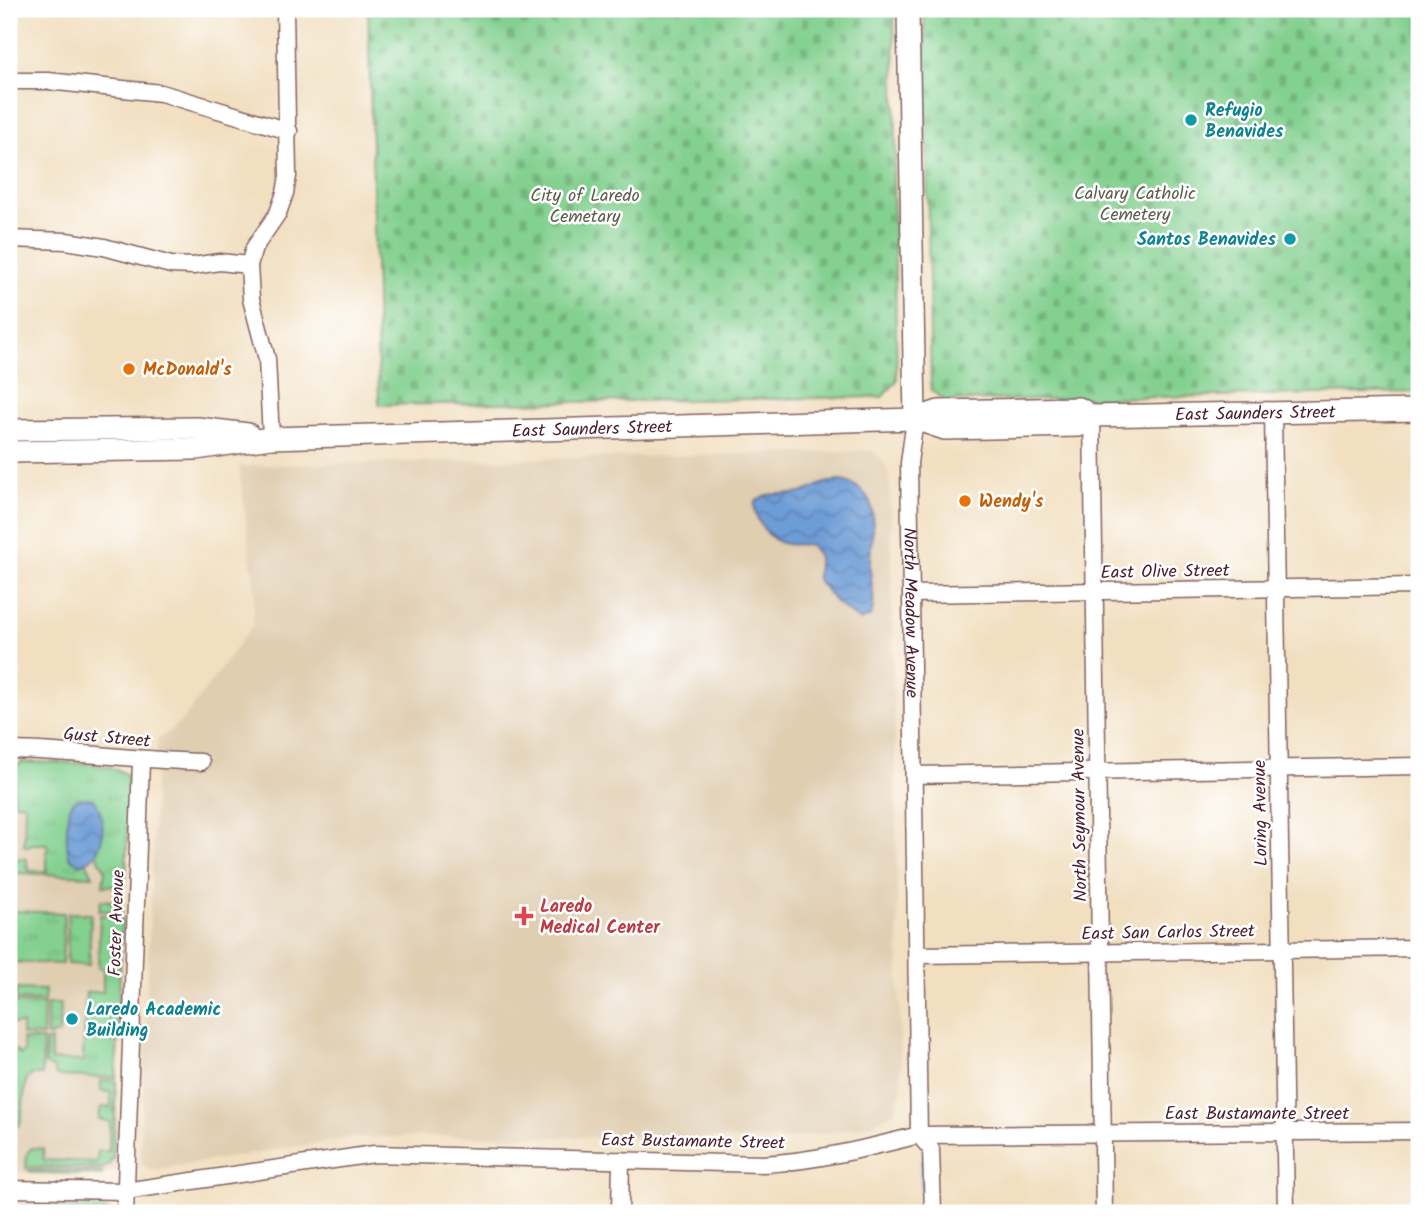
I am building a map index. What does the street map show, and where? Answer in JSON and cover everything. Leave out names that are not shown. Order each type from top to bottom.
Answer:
[{"type":"main road","name":"North Meadow Avenue","points":[[908,9],[915,419]]},
{"type":"main road","name":"East Saunders Street","points":[[9,452],[196,449],[271,438],[915,419],[945,429],[1079,426],[1092,416],[1419,410]]},
{"type":"main road","name":"East Saunders Street","points":[[9,430],[198,428],[271,438]]},
{"type":"street","points":[[271,438],[267,359],[251,299],[249,265],[254,248],[278,212],[288,176],[285,9]]},
{"type":"street","points":[[9,82],[48,81],[161,93],[289,131]]},
{"type":"street","points":[[9,239],[104,247],[171,265],[193,266],[219,262],[249,265]]},
{"type":"street","name":"Loring Avenue","points":[[1273,413],[1286,1213]]},
{"type":"street","name":"North Seymour Avenue","points":[[1092,416],[1104,1213]]},
{"type":"street","name":"North Meadow Avenue","points":[[915,419],[909,463],[919,1135],[931,1149],[933,1213]]},
{"type":"street","name":"East Olive Street","points":[[912,594],[1419,586]]},
{"type":"street","name":"Gust Street","points":[[9,750],[141,761],[201,762]]},
{"type":"street","name":"Foster Avenue","points":[[125,1213],[141,761]]},
{"type":"street","points":[[914,775],[1419,766]]},
{"type":"street","name":"East San Carlos Street","points":[[917,955],[1419,948]]},
{"type":"street","name":"East Bustamante Street","points":[[9,1189],[125,1191],[374,1154],[735,1164],[799,1162],[840,1155],[919,1135],[1419,1131]]},
{"type":"street","points":[[620,1213],[621,1160]]},
{"type":"shaded area","name":"Laredo Medical Center","points":[[873,451],[884,462],[890,478],[901,1091],[895,1111],[871,1125],[786,1139],[428,1136],[348,1138],[152,1170],[140,1164],[157,740],[182,721],[253,625],[255,593],[239,466]]},
{"type":"shaded area","points":[[9,761],[104,767],[123,772],[129,780],[116,1164],[112,1171],[105,1174],[9,1172]]},
{"type":"green space","name":"City of Laredo Cemetary","points":[[368,9],[894,9],[896,150],[893,176],[897,381],[882,397],[379,405]]},
{"type":"green space","name":"Calvary Catholic Cemetery","points":[[924,9],[1419,9],[1419,392],[946,401],[931,390]]},
{"type":"green space","points":[[22,762],[90,764],[116,769],[126,774],[129,786],[126,879],[123,885],[103,886],[105,869],[95,852],[85,859],[93,876],[15,873],[14,882],[10,884],[15,858],[27,859],[29,871],[47,871],[47,844],[24,846],[25,804],[15,803],[13,799],[16,766]]},
{"type":"green space","points":[[101,900],[121,902],[122,911],[99,911]]},
{"type":"green space","points":[[9,911],[64,913],[62,964],[9,962]]},
{"type":"green space","points":[[68,913],[91,914],[89,965],[67,964]]},
{"type":"green space","points":[[100,915],[122,915],[116,1078],[56,1076],[54,1069],[45,1064],[46,1041],[51,1040],[51,1060],[83,1061],[86,992],[103,992],[103,969],[98,968]]},
{"type":"green space","points":[[16,989],[45,990],[44,1001],[12,1000],[12,996],[16,996]]},
{"type":"green space","points":[[12,1003],[44,1004],[43,1036],[22,1035],[22,1024],[12,1024]]},
{"type":"green space","points":[[47,1004],[60,1004],[59,1034],[47,1036]]},
{"type":"green space","points":[[22,1039],[43,1040],[42,1075],[32,1075],[26,1081],[21,1121],[18,1126],[10,1123],[9,1127],[9,1103],[13,1101],[16,1093],[10,1087],[15,1083],[11,1079],[15,1075],[9,1068],[9,1054],[16,1050],[20,1055],[22,1053]]},
{"type":"green space","points":[[101,1081],[116,1081],[113,1159],[109,1165],[103,1168],[26,1167],[27,1153],[32,1148],[43,1149],[44,1160],[97,1162],[98,1151],[109,1151],[110,1122],[99,1119],[101,1107],[111,1107],[111,1092],[101,1091]]},
{"type":"green space","points":[[28,1170],[102,1172],[102,1175],[33,1173]]},
{"type":"green space","points":[[9,1206],[102,1208],[112,1213],[9,1213]]},
{"type":"water","points":[[842,481],[856,486],[865,494],[873,515],[870,566],[873,609],[871,616],[860,621],[837,603],[817,579],[818,558],[813,548],[779,542],[763,528],[755,508],[755,502],[767,495],[797,494],[827,483]]},
{"type":"water","points":[[86,798],[94,799],[98,807],[102,836],[95,854],[80,864],[68,854],[67,824],[72,803]]},
{"type":"waterway","points":[[922,1161],[922,1213]]},
{"type":"place","name":"Refugio Benavides","points":[[1191,120]]},
{"type":"place","name":"Santos Benavides","points":[[1290,239]]},
{"type":"place","name":"McDonald's","points":[[129,369]]},
{"type":"place","name":"Wendy's","points":[[965,501]]},
{"type":"place","name":"Laredo Medical Center","points":[[524,916]]},
{"type":"place","name":"Laredo Academic Building","points":[[72,1019]]}]
